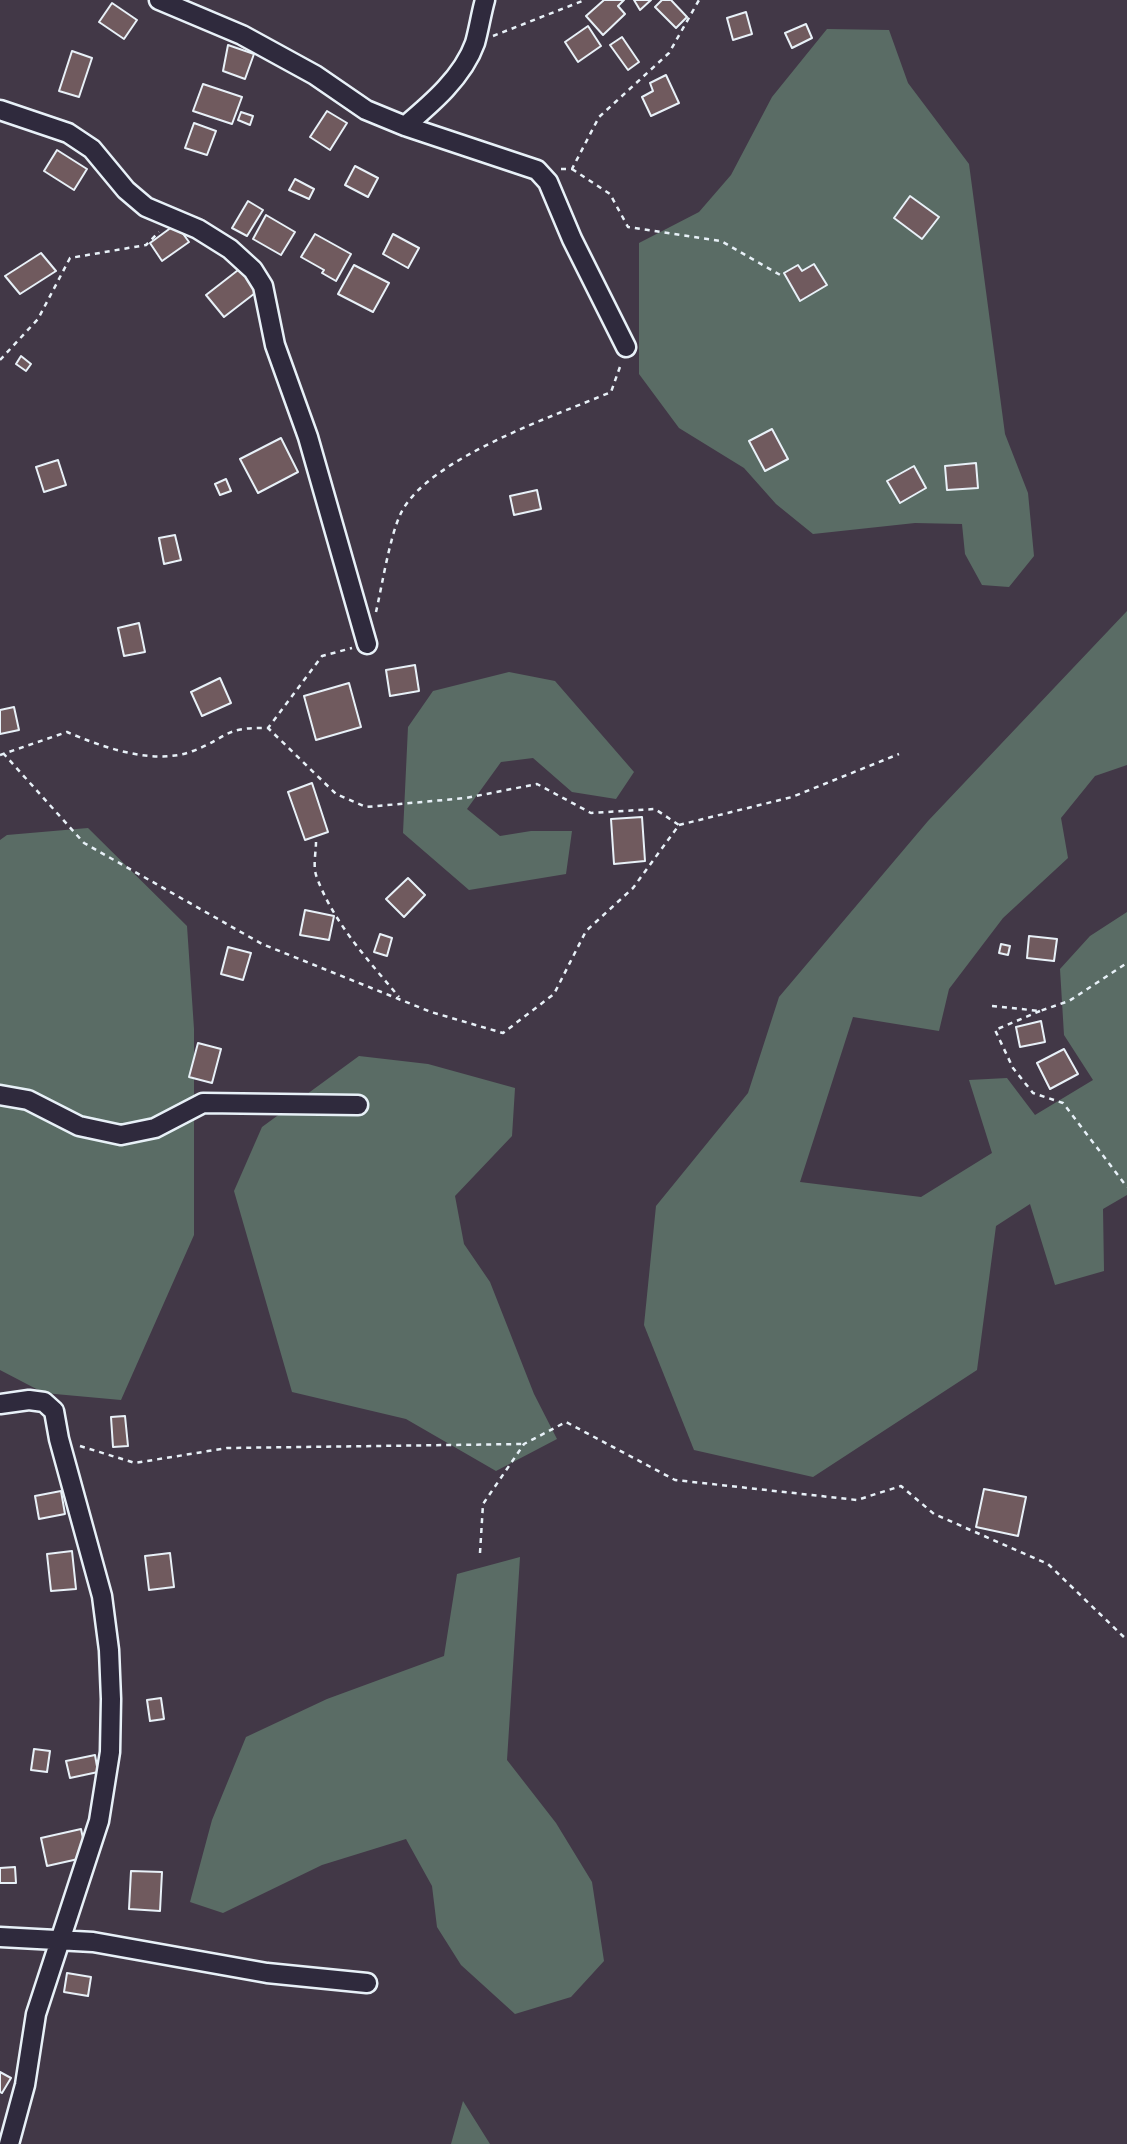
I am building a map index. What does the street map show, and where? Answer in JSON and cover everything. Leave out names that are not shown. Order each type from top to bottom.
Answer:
[{"type":"street","points":[[159,0],[242,36],[315,75],[366,110],[405,127],[537,170],[548,182],[572,239],[626,347]]},
{"type":"street","points":[[405,127],[440,96],[474,45],[485,0]]},
{"type":"street","points":[[0,110],[68,133],[92,149],[126,190],[146,207],[230,248],[253,270],[263,286],[275,345],[308,438],[367,644]]},
{"type":"street","points":[[0,1096],[28,1100],[79,1126],[121,1135],[155,1128],[203,1103],[358,1105]]},
{"type":"street","points":[[0,1404],[30,1400],[44,1402],[54,1411],[59,1439],[102,1596],[109,1650],[111,1699],[110,1752],[99,1821],[36,2014],[25,2085],[9,2144]]},
{"type":"street","points":[[0,1937],[27,1936],[93,1942],[267,1973],[366,1983]]},
{"type":"path","points":[[474,45],[533,18],[585,0]]},
{"type":"path","points":[[572,169],[599,117],[668,53],[699,0]]},
{"type":"path","points":[[537,170],[572,169],[610,194],[628,228],[721,241],[782,276]]},
{"type":"path","points":[[0,360],[38,319],[70,258],[146,245],[175,219]]},
{"type":"path","points":[[268,728],[323,656],[367,644],[401,513],[429,479],[524,428],[611,392],[626,347]]},
{"type":"path","points":[[679,825],[655,809],[591,813],[537,784],[466,798],[366,807],[336,794],[268,728],[239,727],[194,751],[172,756],[100,747],[67,732],[2,754],[84,844],[262,944],[401,999],[503,1033],[554,994],[586,931],[633,888],[679,825],[792,797],[899,754]]},
{"type":"path","points":[[316,842],[315,873],[331,904],[353,942],[401,999]]},
{"type":"path","points":[[1127,963],[1069,1001],[995,1030],[1013,1068],[1033,1093],[1063,1103],[1127,1187]]},
{"type":"path","points":[[992,1006],[1040,1011]]},
{"type":"path","points":[[59,1439],[135,1464],[227,1448],[524,1444],[566,1422],[675,1480],[857,1500],[901,1486],[934,1514],[1048,1564],[1127,1640]]},
{"type":"path","points":[[480,1553],[483,1504],[524,1444]]},
{"type":"green space","points":[[827,29],[889,30],[908,83],[969,164],[1005,434],[1028,493],[1034,556],[1009,587],[982,585],[965,554],[962,524],[915,523],[813,534],[776,504],[744,468],[679,428],[639,374],[639,243],[699,212],[731,175],[772,97]]},
{"type":"green space","points":[[1127,611],[1127,765],[1095,776],[1061,818],[1068,858],[1003,918],[949,989],[939,1031],[853,1017],[800,1182],[921,1197],[992,1153],[969,1080],[1007,1078],[1035,1115],[1093,1080],[1064,1035],[1060,969],[1090,936],[1127,912],[1127,1195],[1103,1209],[1104,1271],[1055,1285],[1030,1204],[996,1226],[977,1370],[813,1477],[694,1450],[644,1325],[656,1206],[748,1093],[779,997],[928,821]]},
{"type":"green space","points":[[509,672],[555,681],[634,772],[616,799],[572,792],[533,758],[501,762],[467,809],[500,836],[531,831],[572,831],[566,874],[469,890],[403,833],[408,727],[433,691]]},
{"type":"green space","points":[[88,828],[187,926],[194,1029],[194,1235],[121,1400],[44,1393],[0,1370],[0,840],[7,835]]},
{"type":"green space","points":[[359,1056],[428,1064],[515,1088],[512,1136],[455,1196],[464,1244],[490,1282],[534,1394],[557,1439],[496,1471],[406,1419],[292,1392],[234,1191],[262,1127]]},
{"type":"green space","points":[[520,1557],[507,1760],[556,1823],[592,1882],[604,1961],[571,1997],[515,2014],[461,1965],[437,1927],[432,1886],[406,1839],[322,1865],[223,1913],[190,1902],[212,1820],[246,1737],[327,1699],[444,1656],[457,1574]]},
{"type":"green space","points":[[463,2101],[490,2144],[451,2144]]},
{"type":"building","points":[[604,0],[624,0],[618,6],[625,14],[603,35],[586,16]]},
{"type":"building","points":[[634,0],[651,0],[640,10]]},
{"type":"building","points":[[662,0],[671,0],[687,17],[676,28],[655,7]]},
{"type":"building","points":[[112,3],[137,20],[124,39],[99,22]]},
{"type":"building","points":[[746,12],[752,34],[733,40],[727,18]]},
{"type":"building","points":[[806,24],[812,38],[792,48],[785,33]]},
{"type":"building","points":[[588,26],[601,46],[578,62],[565,42]]},
{"type":"building","points":[[622,37],[639,62],[628,70],[610,45]]},
{"type":"building","points":[[228,45],[254,54],[245,79],[223,71]]},
{"type":"building","points":[[72,51],[92,58],[79,97],[59,91]]},
{"type":"building","points":[[666,75],[679,103],[651,116],[642,97],[653,91],[650,83]]},
{"type":"building","points":[[203,84],[242,97],[232,124],[193,111]]},
{"type":"building","points":[[327,111],[347,123],[330,150],[310,137]]},
{"type":"building","points":[[241,112],[253,116],[250,125],[238,120]]},
{"type":"building","points":[[194,123],[216,131],[207,155],[185,148]]},
{"type":"building","points":[[57,150],[87,169],[74,190],[44,171]]},
{"type":"building","points":[[355,166],[378,178],[368,197],[345,185]]},
{"type":"building","points":[[295,179],[314,189],[309,199],[289,190]]},
{"type":"building","points":[[910,196],[939,217],[922,239],[894,218]]},
{"type":"building","points":[[248,201],[263,210],[247,236],[232,228]]},
{"type":"building","points":[[266,215],[295,232],[281,255],[253,239]]},
{"type":"building","points":[[176,224],[189,242],[162,261],[150,243]]},
{"type":"building","points":[[315,234],[351,254],[336,281],[322,273],[324,270],[301,257]]},
{"type":"building","points":[[393,234],[419,248],[408,268],[383,254]]},
{"type":"building","points":[[41,253],[56,271],[20,294],[5,276]]},
{"type":"building","points":[[814,264],[827,285],[800,301],[784,273],[798,265],[802,271]]},
{"type":"building","points":[[354,265],[389,283],[373,312],[338,294]]},
{"type":"building","points":[[242,267],[259,290],[224,317],[206,295]]},
{"type":"building","points":[[21,356],[31,364],[26,371],[16,364]]},
{"type":"building","points":[[772,429],[788,459],[765,471],[749,441]]},
{"type":"building","points":[[281,438],[298,472],[258,493],[240,459]]},
{"type":"building","points":[[58,460],[66,485],[44,492],[36,467]]},
{"type":"building","points":[[976,463],[978,488],[947,490],[945,466]]},
{"type":"building","points":[[914,466],[926,488],[900,503],[887,481]]},
{"type":"building","points":[[226,479],[231,491],[220,495],[215,484]]},
{"type":"building","points":[[537,490],[541,509],[514,515],[510,496]]},
{"type":"building","points":[[175,535],[181,560],[164,564],[159,538]]},
{"type":"building","points":[[139,623],[145,652],[124,656],[118,628]]},
{"type":"building","points":[[415,665],[419,691],[390,696],[386,670]]},
{"type":"building","points":[[220,678],[231,703],[202,716],[191,692]]},
{"type":"building","points":[[349,683],[361,727],[316,740],[304,696]]},
{"type":"building","points":[[14,707],[19,730],[0,734],[0,710]]},
{"type":"building","points":[[312,783],[328,832],[305,840],[288,792]]},
{"type":"building","points":[[642,817],[645,861],[614,864],[611,819]]},
{"type":"building","points":[[408,878],[425,895],[404,917],[386,899]]},
{"type":"building","points":[[305,910],[334,916],[329,940],[300,935]]},
{"type":"building","points":[[380,934],[392,938],[387,956],[374,952]]},
{"type":"building","points":[[1029,936],[1057,939],[1054,961],[1027,958]]},
{"type":"building","points":[[1001,944],[1010,946],[1008,955],[999,953]]},
{"type":"building","points":[[228,947],[251,953],[243,980],[221,974]]},
{"type":"building","points":[[1041,1021],[1045,1042],[1020,1047],[1016,1027]]},
{"type":"building","points":[[198,1043],[221,1049],[212,1083],[189,1077]]},
{"type":"building","points":[[1064,1049],[1078,1074],[1050,1089],[1037,1063]]},
{"type":"building","points":[[125,1416],[128,1446],[113,1447],[111,1417]]},
{"type":"building","points":[[984,1489],[1026,1497],[1018,1536],[976,1527]]},
{"type":"building","points":[[61,1491],[65,1514],[39,1519],[35,1496]]},
{"type":"building","points":[[72,1551],[76,1589],[51,1591],[47,1554]]},
{"type":"building","points":[[170,1553],[174,1587],[149,1590],[145,1556]]},
{"type":"building","points":[[161,1698],[164,1719],[150,1721],[147,1700]]},
{"type":"building","points":[[34,1749],[50,1751],[47,1772],[31,1770]]},
{"type":"building","points":[[95,1755],[98,1772],[70,1778],[66,1761]]},
{"type":"building","points":[[81,1829],[87,1857],[47,1866],[41,1838]]},
{"type":"building","points":[[15,1867],[16,1883],[0,1883],[0,1868]]},
{"type":"building","points":[[131,1871],[162,1872],[160,1911],[129,1909]]},
{"type":"building","points":[[67,1973],[91,1977],[88,1996],[64,1992]]},
{"type":"building","points":[[0,2072],[11,2078],[2,2093],[0,2092]]}]
